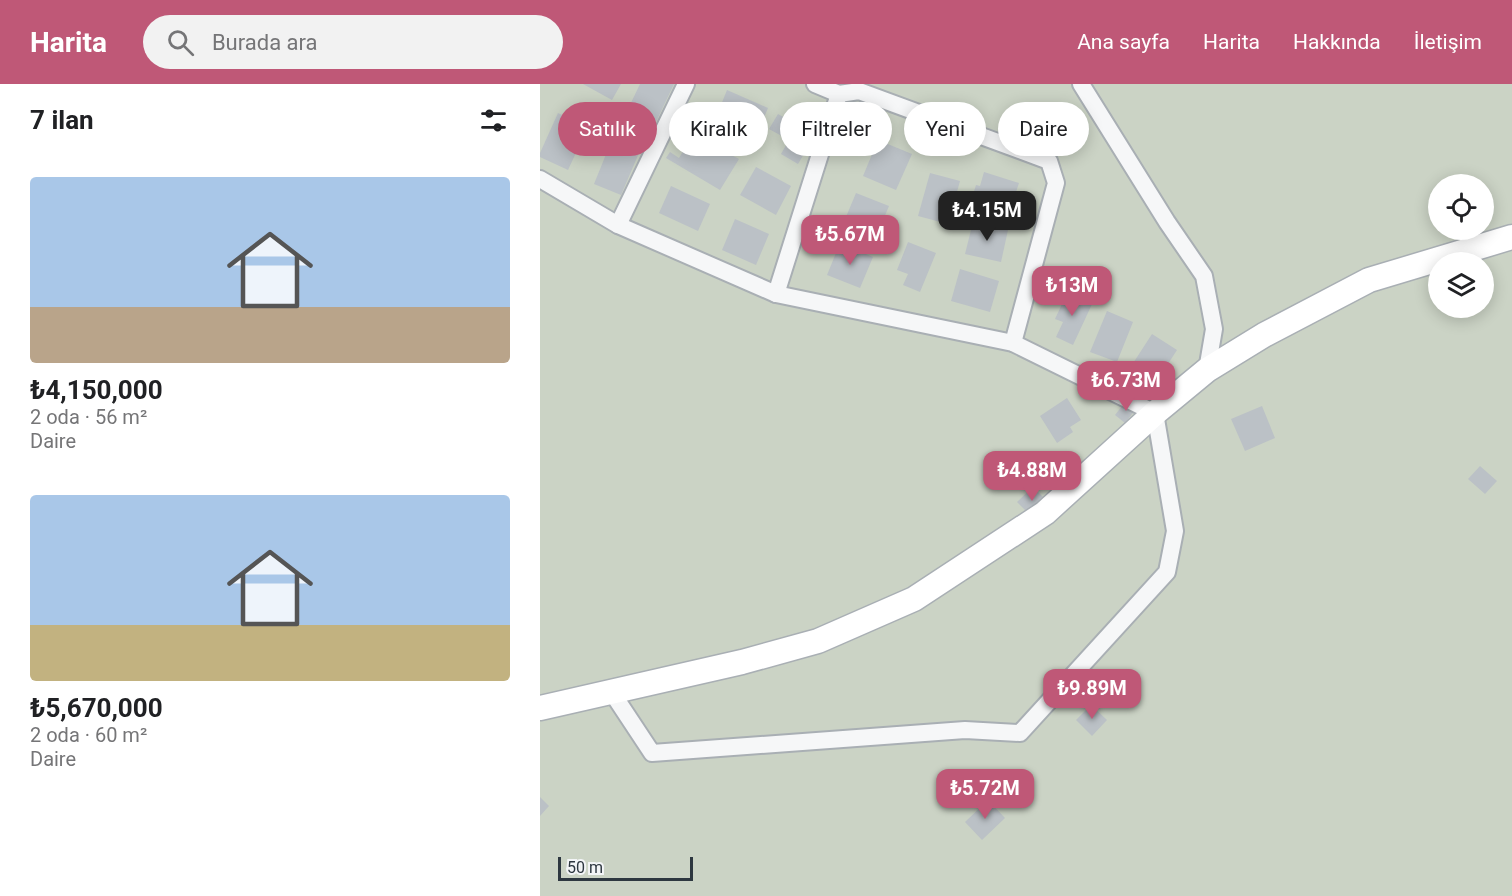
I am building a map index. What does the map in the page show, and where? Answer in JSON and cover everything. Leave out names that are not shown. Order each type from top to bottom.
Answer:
[{"type":"main road","points":[[540,708],[742,662],[818,642],[914,599],[1045,513],[1155,413],[1207,370],[1264,335],[1368,280],[1512,237]]},
{"type":"street","points":[[618,225],[686,84]]},
{"type":"street","points":[[815,84],[839,93],[860,91],[1049,161],[1056,183],[1013,343]]},
{"type":"street","points":[[1081,84],[1167,222],[1204,276],[1214,329],[1207,370]]},
{"type":"street","points":[[776,294],[839,93]]},
{"type":"street","points":[[540,178],[618,225],[776,294],[1013,343],[1155,413],[1175,531],[1167,572],[1020,733],[965,730],[652,753],[611,691]]},
{"type":"shaded area","points":[[540,84],[1512,84],[1512,896],[540,896]]},
{"type":"building","points":[[583,84],[621,84],[612,100]]},
{"type":"building","points":[[640,84],[674,84],[657,120],[657,102],[631,102]]},
{"type":"building","points":[[727,90],[754,102],[722,102]]},
{"type":"building","points":[[558,113],[558,156],[575,156],[568,170],[540,157]]},
{"type":"building","points":[[778,114],[780,115],[780,135],[769,129]]},
{"type":"building","points":[[892,146],[904,151],[904,156],[911,156],[896,190],[863,176],[871,156],[892,156]]},
{"type":"building","points":[[669,154],[669,156],[679,158],[680,156],[733,156],[739,159],[720,190],[666,158]]},
{"type":"building","points":[[605,156],[638,156],[621,195],[594,184]]},
{"type":"building","points":[[784,156],[803,156],[798,164]]},
{"type":"building","points":[[756,167],[791,186],[776,215],[740,195]]},
{"type":"building","points":[[984,172],[1019,183],[1008,216],[970,204],[976,185],[980,186]]},
{"type":"building","points":[[930,173],[960,181],[948,224],[918,216]]},
{"type":"building","points":[[671,186],[710,204],[698,231],[659,213]]},
{"type":"building","points":[[856,193],[889,206],[876,237],[843,224]]},
{"type":"building","points":[[735,219],[769,234],[756,265],[722,250]]},
{"type":"building","points":[[973,222],[1008,230],[1001,262],[965,254]]},
{"type":"building","points":[[908,242],[936,253],[920,292],[903,285],[908,274],[897,270]]},
{"type":"building","points":[[840,243],[873,257],[860,288],[827,275]]},
{"type":"building","points":[[960,269],[999,281],[990,312],[951,301]]},
{"type":"building","points":[[1068,291],[1093,302],[1073,345],[1056,337],[1063,322],[1055,319]]},
{"type":"building","points":[[1107,311],[1133,322],[1117,362],[1090,352]]},
{"type":"building","points":[[1152,334],[1177,350],[1153,387],[1128,371]]},
{"type":"building","points":[[1067,398],[1081,420],[1070,427],[1073,432],[1057,443],[1040,416]]},
{"type":"building","points":[[1126,401],[1136,409],[1125,423],[1115,415]]},
{"type":"building","points":[[1262,406],[1275,438],[1245,451],[1231,419]]},
{"type":"building","points":[[1480,466],[1497,481],[1485,494],[1468,479]]},
{"type":"building","points":[[1033,487],[1047,501],[1031,516],[1017,502]]},
{"type":"building","points":[[1091,705],[1107,720],[1092,736],[1076,720]]},
{"type":"building","points":[[540,797],[549,806],[540,816]]},
{"type":"building","points":[[988,800],[1005,818],[982,840],[965,822]]}]
